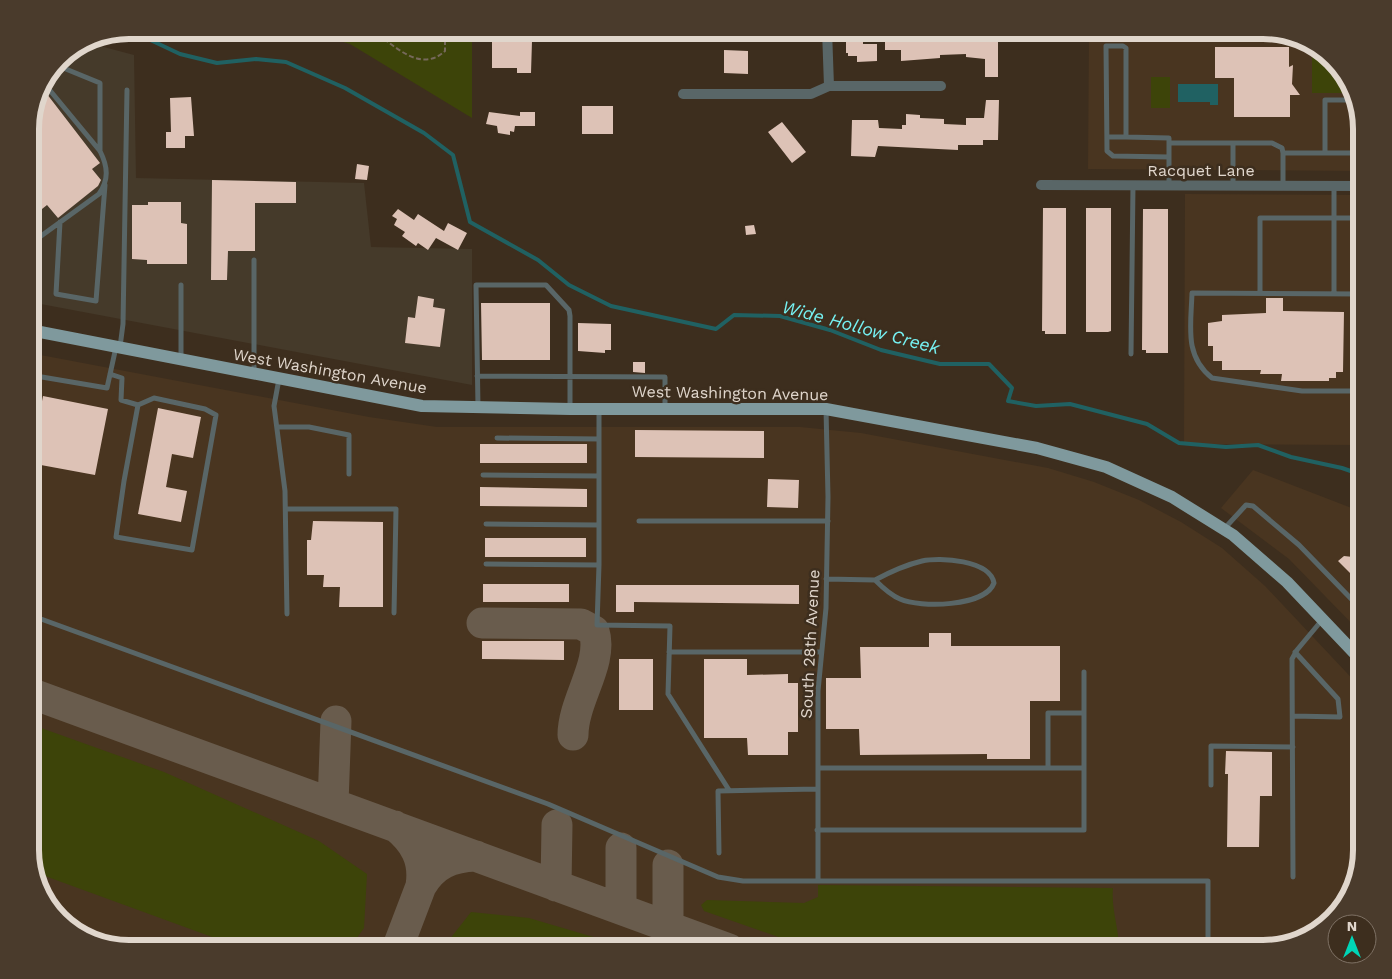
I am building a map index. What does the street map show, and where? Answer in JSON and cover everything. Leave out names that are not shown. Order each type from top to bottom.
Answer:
[{"type":"main road","name":"West Washington Avenue","points":[[39,331],[422,406],[570,409],[826,409],[1036,448],[1106,468],[1172,497],[1224,529],[1287,582],[1353,647]]},
{"type":"street","points":[[827,39],[829,86]]},
{"type":"street","points":[[683,94],[811,94],[829,86],[941,86]]},
{"type":"street","name":"Racquet Lane","points":[[1041,185],[1353,186]]},
{"type":"lane","points":[[1126,137],[1126,48],[1123,46],[1106,46],[1107,151],[1113,156],[1169,157]]},
{"type":"lane","points":[[62,68],[100,83],[100,151]]},
{"type":"lane","points":[[48,88],[100,151],[106,163],[96,301],[56,294],[60,222]]},
{"type":"lane","points":[[39,377],[107,388],[123,324],[127,90]]},
{"type":"lane","points":[[1325,153],[1325,100],[1348,100]]},
{"type":"lane","points":[[1107,137],[1169,138],[1169,185]]},
{"type":"lane","points":[[1169,143],[1272,143],[1282,148],[1283,186]]},
{"type":"lane","points":[[1233,143],[1233,186]]},
{"type":"lane","points":[[1283,153],[1353,153]]},
{"type":"lane","points":[[39,237],[99,194],[105,185]]},
{"type":"lane","points":[[1131,354],[1134,185]]},
{"type":"lane","points":[[1334,186],[1334,294]]},
{"type":"lane","points":[[1260,293],[1260,218],[1353,218]]},
{"type":"lane","points":[[254,260],[254,374]]},
{"type":"lane","points":[[180,285],[181,359]]},
{"type":"lane","points":[[478,407],[476,285],[546,285],[569,310],[570,409]]},
{"type":"lane","points":[[1353,294],[1192,293],[1192,353],[1202,370],[1212,378],[1302,391],[1353,391]]},
{"type":"lane","points":[[110,374],[122,378],[120,400],[138,405],[154,398],[205,409],[216,415],[192,550],[116,537],[138,405]]},
{"type":"lane","points":[[477,376],[665,377],[665,408]]},
{"type":"lane","points":[[279,379],[274,406],[286,509],[287,614]]},
{"type":"lane","points":[[599,408],[598,625],[670,626],[668,694],[729,790]]},
{"type":"lane","name":"South 28th Avenue","points":[[818,881],[818,691],[828,521],[826,409]]},
{"type":"lane","points":[[277,427],[309,427],[348,435],[348,474]]},
{"type":"lane","points":[[497,438],[599,439]]},
{"type":"lane","points":[[483,475],[599,476]]},
{"type":"lane","points":[[1224,529],[1246,505],[1253,506],[1299,545],[1353,601]]},
{"type":"lane","points":[[286,509],[396,509],[394,613]]},
{"type":"lane","points":[[639,521],[828,521]]},
{"type":"lane","points":[[486,524],[599,525]]},
{"type":"lane","points":[[826,579],[875,580],[903,566],[934,559],[974,564],[987,572],[994,583],[992,589],[975,600],[963,603],[916,603],[894,597],[875,580]]},
{"type":"lane","points":[[486,564],[599,565]]},
{"type":"lane","points":[[39,618],[548,804],[718,877],[743,881],[1208,881],[1208,940]]},
{"type":"lane","points":[[1294,878],[1292,659],[1295,652],[1323,619]]},
{"type":"lane","points":[[669,652],[821,652]]},
{"type":"lane","points":[[1293,716],[1340,717],[1338,699],[1295,652]]},
{"type":"lane","points":[[817,830],[1084,830],[1084,672]]},
{"type":"lane","points":[[1048,768],[1048,713],[1084,713]]},
{"type":"lane","points":[[1211,785],[1211,746],[1293,747]]},
{"type":"lane","points":[[818,768],[1084,768]]},
{"type":"lane","points":[[719,853],[718,791],[818,789]]},
{"type":"path","points":[[385,39],[408,55],[423,62],[437,58],[444,51],[446,39]]},
{"type":"shaded area","points":[[1089,39],[1263,39],[1286,42],[1303,48],[1327,65],[1341,84],[1350,106],[1353,129],[1353,171],[1088,169]]},
{"type":"shaded area","points":[[97,45],[134,55],[136,178],[364,183],[371,247],[472,249],[472,385],[39,304],[40,111],[48,89],[61,69],[79,54]]},
{"type":"shaded area","points":[[1185,194],[1353,195],[1353,445],[1184,444]]},
{"type":"shaded area","points":[[39,355],[369,417],[437,427],[800,427],[861,433],[1048,468],[1094,482],[1139,500],[1181,522],[1222,548],[1265,586],[1353,679],[1353,850],[1350,873],[1341,895],[1327,914],[1308,928],[1286,937],[1263,940],[129,940],[106,937],[89,931],[69,918],[51,895],[40,868]]},
{"type":"shaded area","points":[[1253,470],[1353,509],[1353,625],[1289,559],[1221,508]]},
{"type":"green space","points":[[334,39],[472,39],[472,118],[350,44]]},
{"type":"green space","points":[[1312,53],[1335,74],[1346,93],[1312,93]]},
{"type":"green space","points":[[1151,77],[1170,77],[1170,108],[1151,108]]},
{"type":"green space","points":[[39,727],[164,772],[319,841],[367,874],[364,928],[355,940],[220,940],[43,875],[39,856]]},
{"type":"green space","points":[[818,885],[1113,888],[1113,903],[1118,940],[787,940],[704,911],[701,905],[707,900],[804,903],[818,897]]},
{"type":"green space","points":[[471,912],[529,918],[604,940],[449,940]]},
{"type":"water","points":[[1178,84],[1218,84],[1218,105],[1210,105],[1210,102],[1178,102]]},
{"type":"building","points":[[492,39],[544,39],[544,41],[532,41],[531,73],[517,73],[517,68],[492,68]]},
{"type":"building","points":[[846,39],[863,39],[863,44],[877,44],[877,61],[857,62],[857,56],[848,56],[848,53],[846,53]]},
{"type":"building","points":[[885,39],[998,39],[998,77],[985,77],[985,59],[966,57],[966,54],[940,55],[940,58],[901,61],[901,50],[885,50]]},
{"type":"building","points":[[1215,47],[1289,47],[1289,67],[1293,65],[1292,84],[1300,95],[1290,95],[1290,117],[1234,117],[1234,78],[1215,78]]},
{"type":"building","points":[[724,50],[748,51],[748,74],[724,73]]},
{"type":"building","points":[[46,93],[100,163],[92,169],[101,180],[98,186],[58,218],[47,205],[39,211],[39,123],[40,111]]},
{"type":"building","points":[[191,97],[194,136],[185,136],[185,148],[166,148],[166,132],[171,132],[170,98]]},
{"type":"building","points":[[986,100],[999,100],[998,140],[983,140],[983,145],[958,145],[958,150],[878,146],[875,157],[851,156],[852,120],[878,120],[879,128],[902,129],[902,125],[906,125],[906,114],[920,115],[920,118],[944,119],[944,124],[966,125],[966,118],[984,118]]},
{"type":"building","points":[[582,106],[613,106],[613,134],[582,134]]},
{"type":"building","points":[[489,112],[520,116],[520,112],[535,112],[535,126],[515,126],[514,132],[510,131],[510,135],[498,133],[497,126],[486,124]]},
{"type":"building","points":[[782,122],[806,152],[792,163],[768,132]]},
{"type":"building","points":[[357,164],[369,166],[367,180],[355,179]]},
{"type":"building","points":[[212,180],[296,182],[296,203],[255,203],[255,251],[228,251],[227,280],[211,280]]},
{"type":"building","points":[[148,202],[181,202],[181,223],[187,224],[187,264],[147,264],[147,260],[132,259],[132,205],[148,205]]},
{"type":"building","points":[[1043,208],[1066,208],[1066,334],[1045,334],[1045,331],[1042,331]]},
{"type":"building","points":[[1086,208],[1111,208],[1111,331],[1108,332],[1086,332]]},
{"type":"building","points":[[398,209],[414,220],[418,214],[444,231],[448,223],[467,233],[458,250],[436,238],[428,250],[418,243],[416,246],[402,236],[405,232],[394,225],[397,219],[392,216]]},
{"type":"building","points":[[1143,209],[1168,209],[1168,353],[1146,353],[1146,350],[1142,350]]},
{"type":"building","points":[[754,225],[756,234],[746,235],[745,226]]},
{"type":"building","points":[[418,296],[434,299],[433,307],[445,309],[440,347],[405,343],[408,317],[415,318]]},
{"type":"building","points":[[1266,298],[1283,298],[1283,311],[1344,312],[1343,372],[1336,372],[1336,378],[1329,378],[1329,381],[1281,381],[1282,374],[1260,374],[1261,370],[1222,370],[1222,361],[1213,361],[1213,346],[1208,346],[1208,323],[1222,321],[1222,315],[1266,313]]},
{"type":"building","points":[[481,303],[550,303],[550,360],[482,360]]},
{"type":"building","points":[[578,323],[611,324],[611,350],[605,350],[605,353],[578,351]]},
{"type":"building","points":[[633,362],[645,362],[645,373],[633,372]]},
{"type":"building","points":[[43,396],[108,409],[95,475],[39,465],[39,417]]},
{"type":"building","points":[[158,408],[201,417],[193,458],[172,454],[166,487],[187,491],[181,522],[138,514]]},
{"type":"building","points":[[635,430],[764,431],[764,458],[635,457]]},
{"type":"building","points":[[480,444],[587,444],[587,463],[480,463]]},
{"type":"building","points":[[768,479],[799,480],[798,508],[767,507]]},
{"type":"building","points":[[480,487],[587,489],[587,507],[480,506]]},
{"type":"building","points":[[313,521],[383,522],[383,607],[339,607],[340,587],[323,587],[324,575],[307,575],[307,540],[311,540]]},
{"type":"building","points":[[485,538],[586,538],[586,557],[485,557]]},
{"type":"building","points":[[1344,556],[1353,557],[1353,576],[1338,561]]},
{"type":"building","points":[[483,584],[569,584],[569,602],[483,602]]},
{"type":"building","points":[[616,585],[799,585],[799,604],[634,602],[634,612],[616,612]]},
{"type":"building","points":[[929,633],[951,633],[951,646],[1060,646],[1060,701],[1030,701],[1030,759],[987,759],[987,754],[860,755],[859,729],[826,729],[826,678],[861,678],[860,647],[929,647]]},
{"type":"building","points":[[482,641],[564,641],[564,660],[482,659]]},
{"type":"building","points":[[619,659],[653,659],[653,710],[619,710]]},
{"type":"building","points":[[704,659],[747,659],[747,675],[788,674],[788,683],[798,683],[798,732],[788,732],[788,755],[748,755],[747,738],[704,738]]},
{"type":"building","points":[[1226,751],[1272,752],[1272,796],[1260,796],[1259,847],[1227,847],[1228,774],[1225,774]]},
{"type":"waterway","name":"Wide Hollow Creek","points":[[148,39],[180,54],[217,63],[256,59],[286,62],[345,88],[424,133],[453,155],[470,222],[538,260],[569,285],[611,306],[716,329],[734,315],[780,316],[830,330],[881,350],[940,364],[989,364],[1012,388],[1008,401],[1036,406],[1070,404],[1147,424],[1179,443],[1226,447],[1258,445],[1291,457],[1353,472]]},
{"type":"taxiway","points":[[482,623],[581,624],[594,631],[596,643],[595,656],[574,722],[573,735]]},
{"type":"taxiway","points":[[39,696],[704,940]]},
{"type":"taxiway","points":[[333,804],[336,721]]},
{"type":"taxiway","points":[[556,886],[557,825]]},
{"type":"taxiway","points":[[395,826],[408,838],[417,852],[421,868],[421,886],[426,878],[444,863],[459,858],[476,856]]},
{"type":"taxiway","points":[[621,848],[621,909]]},
{"type":"taxiway","points":[[668,865],[668,927]]},
{"type":"taxiway","points":[[400,940],[421,886]]}]
